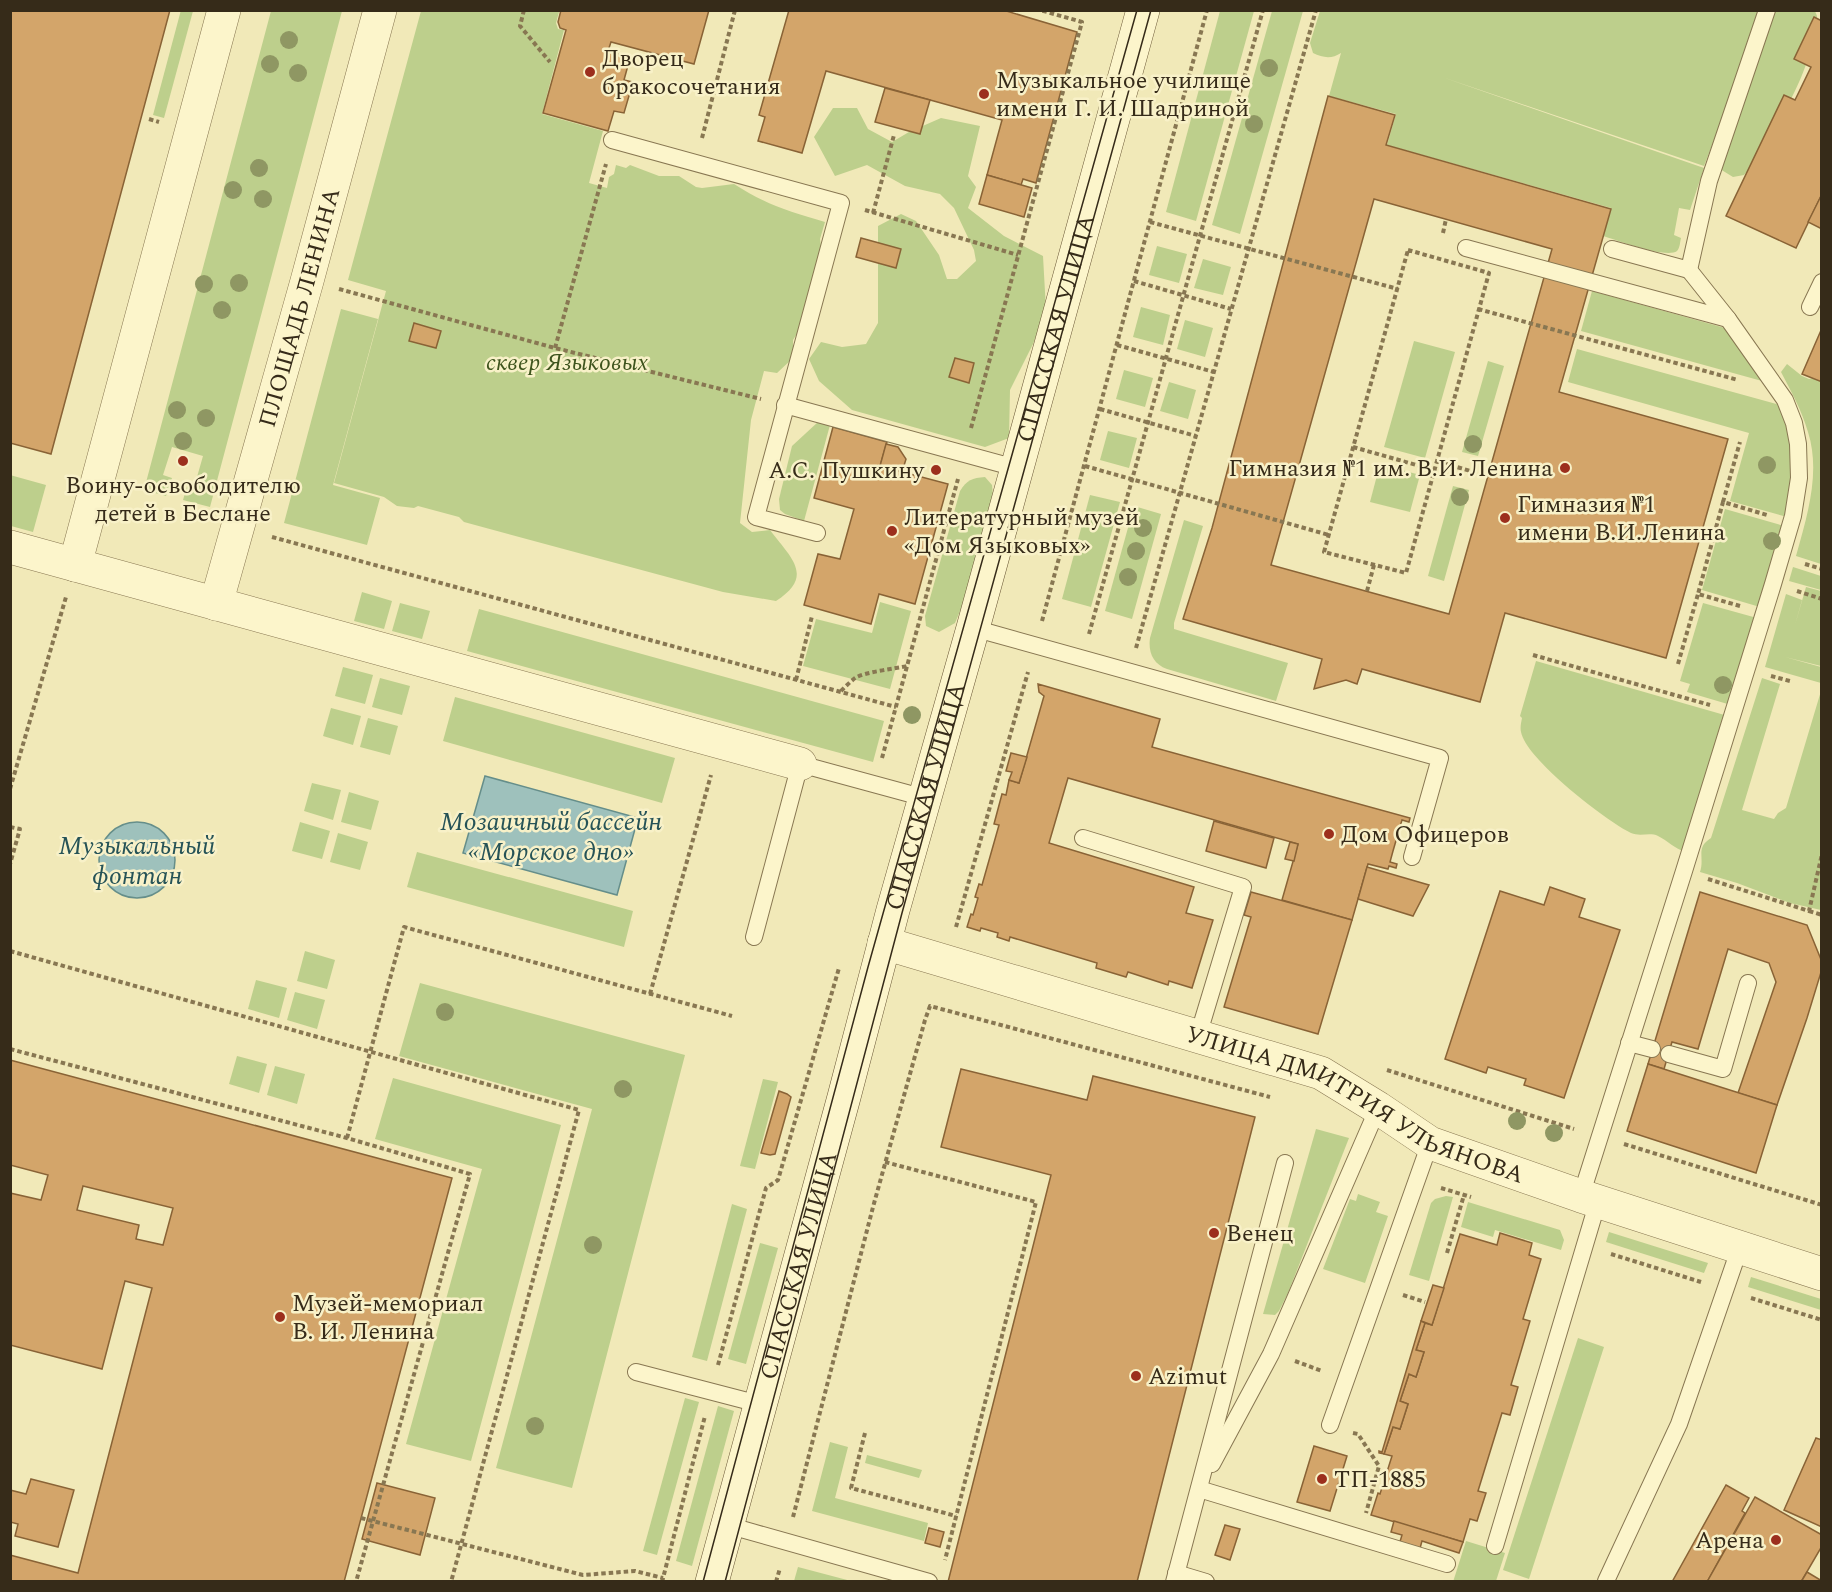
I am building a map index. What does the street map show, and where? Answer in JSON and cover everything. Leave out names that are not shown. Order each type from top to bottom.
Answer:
[{"type":"street","points":[[75,565],[224,10]]},
{"type":"street","name":"ПЛОЩАДЬ ЛЕНИНА","points":[[216,604],[380,10]]},
{"type":"street","name":"СПАССКАЯ УЛИЦА","points":[[712,1581],[884,943],[1143,10]]},
{"type":"street","points":[[10,547],[800,764]]},
{"type":"street","name":"УЛИЦА ДМИТРИЯ УЛЬЯНОВА","points":[[884,943],[1321,1073],[1430,1143],[1821,1274]]},
{"type":"lane","points":[[1689,270],[1708,181],[1767,10]]},
{"type":"lane","points":[[612,140],[841,203],[756,517],[817,533]]},
{"type":"lane","points":[[1466,248],[1728,319]]},
{"type":"lane","points":[[1495,1546],[1585,1245],[1589,1198],[1629,1042],[1764,613],[1791,522],[1799,478],[1798,444],[1794,423],[1785,400],[1728,319],[1689,270],[1612,249]]},
{"type":"lane","points":[[1810,307],[1821,282]]},
{"type":"lane","points":[[786,405],[1016,468]]},
{"type":"lane","points":[[973,628],[1440,758],[1412,857]]},
{"type":"lane","points":[[754,937],[800,764],[925,798]]},
{"type":"lane","points":[[1083,838],[1244,887],[1198,1036]]},
{"type":"lane","points":[[1669,1054],[1723,1070],[1748,983]]},
{"type":"lane","points":[[1629,1042],[1652,1049]]},
{"type":"lane","points":[[1198,1489],[1271,1353],[1378,1108]]},
{"type":"lane","points":[[1330,1425],[1430,1143]]},
{"type":"lane","points":[[1206,1581],[1175,1577],[1285,1163]]},
{"type":"lane","points":[[1606,1581],[1679,1424],[1740,1247]]},
{"type":"lane","points":[[636,1372],[759,1404]]},
{"type":"lane","points":[[1198,1489],[1446,1564]]},
{"type":"lane","points":[[727,1525],[929,1581]]},
{"type":"path","points":[[524,10],[520,26],[550,62]]},
{"type":"path","points":[[695,163],[735,10]]},
{"type":"path","points":[[1040,10],[1082,22]]},
{"type":"path","points":[[954,935],[1036,645],[1207,10]]},
{"type":"path","points":[[1082,659],[1263,10]]},
{"type":"path","points":[[1129,671],[1316,10]]},
{"type":"path","points":[[873,213],[894,135]]},
{"type":"path","points":[[555,348],[612,140]]},
{"type":"path","points":[[841,203],[1018,255]]},
{"type":"path","points":[[1150,222],[1398,289]]},
{"type":"path","points":[[1408,250],[1324,552],[1406,573],[1489,273]]},
{"type":"path","points":[[307,281],[555,348],[786,405]]},
{"type":"path","points":[[1134,281],[1232,309]]},
{"type":"path","points":[[1478,309],[1778,391]]},
{"type":"path","points":[[1117,345],[1214,372]]},
{"type":"path","points":[[1100,409],[1196,436]]},
{"type":"path","points":[[1678,664],[1740,442]]},
{"type":"path","points":[[1353,447],[1434,470]]},
{"type":"path","points":[[1436,461],[1488,476]]},
{"type":"path","points":[[1084,466],[1329,535]]},
{"type":"path","points":[[1724,502],[1791,522]]},
{"type":"path","points":[[238,528],[896,707]]},
{"type":"path","points":[[10,789],[75,565]]},
{"type":"path","points":[[1367,591],[1374,565]]},
{"type":"path","points":[[1814,566],[1821,569]]},
{"type":"path","points":[[1698,594],[1764,613]]},
{"type":"path","points":[[1806,594],[1821,599]]},
{"type":"path","points":[[796,680],[812,616]]},
{"type":"path","points":[[1533,656],[1733,712]]},
{"type":"path","points":[[840,692],[856,677],[907,666]]},
{"type":"path","points":[[650,994],[720,742]]},
{"type":"path","points":[[10,827],[20,829],[10,864]]},
{"type":"path","points":[[1809,911],[1821,854]]},
{"type":"path","points":[[1684,872],[1821,915]]},
{"type":"path","points":[[347,1138],[404,927],[732,1016]]},
{"type":"path","points":[[10,951],[579,1110],[451,1581]]},
{"type":"path","points":[[776,1581],[885,1162],[930,1006],[1276,1099]]},
{"type":"path","points":[[10,1049],[347,1138],[470,1174],[356,1581]]},
{"type":"path","points":[[885,1162],[1036,1202],[947,1549]]},
{"type":"path","points":[[1447,1253],[1464,1195]]},
{"type":"path","points":[[1820,1204],[1821,1199]]},
{"type":"path","points":[[1585,1245],[1821,1320]]},
{"type":"path","points":[[1397,1293],[1425,1302]]},
{"type":"path","points":[[1330,1425],[1358,1434],[1379,1466],[1358,1537]]},
{"type":"path","points":[[866,1433],[851,1488],[956,1516]]},
{"type":"path","points":[[361,1518],[583,1575],[635,1571],[663,1578]]},
{"type":"green space","points":[[181,10],[193,11],[164,118],[153,115]]},
{"type":"green space","name":"сквер Языковых","points":[[553,10],[559,12],[556,23],[558,29],[564,30],[542,114],[603,131],[589,183],[607,188],[609,177],[614,174],[616,165],[626,168],[630,165],[659,176],[679,176],[696,187],[734,184],[778,207],[825,222],[820,239],[822,254],[803,324],[793,340],[793,358],[777,373],[764,371],[751,420],[740,523],[752,532],[770,530],[796,567],[797,575],[794,583],[788,592],[776,601],[723,592],[464,522],[459,517],[418,506],[414,508],[397,506],[384,497],[334,483],[386,291],[348,280],[421,11]]},
{"type":"green space","points":[[271,11],[342,11],[210,507],[183,500],[188,483],[195,484],[203,456],[172,447],[163,475],[172,478],[166,496],[144,490]]},
{"type":"green space","points":[[1220,11],[1254,11],[1196,221],[1166,212]]},
{"type":"green space","points":[[1272,11],[1303,11],[1240,234],[1212,225]]},
{"type":"green space","points":[[1320,11],[1763,11],[1704,166],[1442,77],[1704,168],[1690,210],[1679,208],[1674,235],[1681,238],[1678,250],[1663,253],[1603,236],[1611,208],[1387,145],[1396,114],[1329,96],[1341,53],[1327,57],[1313,53],[1310,43]]},
{"type":"green space","points":[[1770,11],[1815,11],[1817,16],[1811,48],[1796,88],[1761,153],[1744,175],[1733,177],[1720,169]]},
{"type":"green space","points":[[833,108],[857,108],[868,129],[892,142],[941,118],[980,126],[968,176],[976,187],[968,208],[1004,236],[1043,256],[1046,310],[1033,344],[1010,390],[1009,438],[985,447],[852,410],[819,381],[809,359],[821,342],[842,347],[866,344],[878,323],[878,226],[901,214],[916,221],[939,255],[947,279],[957,279],[976,261],[974,250],[954,208],[940,194],[905,186],[867,165],[835,176],[814,137]]},
{"type":"green space","points":[[1157,246],[1187,254],[1179,283],[1149,275]]},
{"type":"green space","points":[[1203,259],[1231,267],[1223,295],[1194,288]]},
{"type":"green space","points":[[1592,291],[1725,328],[1762,381],[1581,331]]},
{"type":"green space","points":[[1141,307],[1170,315],[1163,345],[1133,337]]},
{"type":"green space","points":[[341,309],[378,319],[333,485],[380,498],[367,545],[284,523]]},
{"type":"green space","points":[[1185,320],[1213,328],[1205,357],[1177,349]]},
{"type":"green space","points":[[1414,341],[1455,352],[1425,458],[1384,447]]},
{"type":"green space","points":[[1577,349],[1780,405],[1788,424],[1793,480],[1787,517],[1730,501],[1749,433],[1568,382]]},
{"type":"green space","points":[[1488,361],[1504,366],[1478,456],[1462,452]]},
{"type":"green space","points":[[1787,364],[1809,379],[1821,376],[1821,564],[1796,556],[1811,494],[1813,463],[1812,447],[1806,424],[1781,372]]},
{"type":"green space","points":[[1124,370],[1153,378],[1145,407],[1116,399]]},
{"type":"green space","points":[[1169,382],[1196,390],[1188,419],[1160,411]]},
{"type":"green space","points":[[818,422],[830,425],[804,521],[780,510],[779,499],[792,446]]},
{"type":"green space","points":[[1108,431],[1137,438],[1129,468],[1100,460]]},
{"type":"green space","points":[[1380,464],[1420,475],[1410,512],[1370,502]]},
{"type":"green space","points":[[10,475],[46,485],[33,532],[11,526]]},
{"type":"green space","points":[[985,477],[992,485],[993,495],[966,597],[955,623],[939,632],[926,626],[925,616],[960,491],[970,480]]},
{"type":"green space","points":[[1453,486],[1469,490],[1444,581],[1428,576]]},
{"type":"green space","points":[[1090,495],[1120,502],[1091,607],[1062,599]]},
{"type":"green space","points":[[1134,506],[1161,514],[1132,619],[1105,611]]},
{"type":"green space","points":[[1725,509],[1784,526],[1760,607],[1702,590]]},
{"type":"green space","points":[[1184,520],[1203,526],[1174,629],[1288,663],[1276,701],[1167,669],[1152,657],[1150,638]]},
{"type":"green space","points":[[1793,567],[1821,576],[1821,590],[1789,581]]},
{"type":"green space","points":[[1806,587],[1821,591],[1821,666],[1785,657],[1821,667],[1821,683],[1765,667],[1786,594],[1802,600],[1795,625]]},
{"type":"green space","points":[[362,592],[392,601],[384,629],[354,621]]},
{"type":"green space","points":[[880,602],[911,611],[890,689],[803,666],[816,619],[872,633]]},
{"type":"green space","points":[[400,603],[430,611],[422,639],[392,631]]},
{"type":"green space","points":[[1703,603],[1757,618],[1731,705],[1687,692],[1690,684],[1680,681]]},
{"type":"green space","points":[[479,609],[884,721],[873,762],[467,651]]},
{"type":"green space","points":[[1536,661],[1728,716],[1685,852],[1658,836],[1631,833],[1604,816],[1551,773],[1526,744],[1521,732],[1522,718],[1520,716]]},
{"type":"green space","points":[[343,667],[373,675],[365,704],[335,696]]},
{"type":"green space","points":[[380,678],[410,686],[402,715],[372,707]]},
{"type":"green space","points":[[1762,678],[1780,684],[1742,810],[1774,819],[1786,808],[1821,691],[1821,910],[1790,903],[1700,872],[1703,845],[1711,838]]},
{"type":"green space","points":[[455,697],[675,758],[662,803],[443,741]]},
{"type":"green space","points":[[331,708],[361,716],[353,745],[323,736]]},
{"type":"green space","points":[[368,718],[398,726],[390,755],[360,747]]},
{"type":"green space","points":[[312,783],[341,790],[333,820],[304,811]]},
{"type":"green space","points":[[349,792],[379,801],[371,830],[341,822]]},
{"type":"green space","points":[[300,822],[330,831],[322,859],[292,851]]},
{"type":"green space","points":[[338,833],[368,842],[360,870],[330,862]]},
{"type":"green space","points":[[417,852],[633,911],[624,947],[407,887]]},
{"type":"green space","points":[[305,951],[335,960],[327,989],[297,981]]},
{"type":"green space","points":[[256,980],[287,988],[279,1018],[248,1009]]},
{"type":"green space","points":[[420,983],[685,1055],[572,1488],[496,1468],[592,1109],[399,1056]]},
{"type":"green space","points":[[295,992],[325,1000],[317,1029],[287,1020]]},
{"type":"green space","points":[[237,1056],[267,1064],[259,1093],[229,1084]]},
{"type":"green space","points":[[275,1066],[305,1074],[297,1104],[267,1095]]},
{"type":"green space","points":[[393,1078],[561,1125],[471,1461],[406,1444],[482,1169],[375,1139]]},
{"type":"green space","points":[[763,1079],[778,1082],[755,1169],[740,1166]]},
{"type":"green space","points":[[1316,1129],[1349,1138],[1288,1293],[1275,1315],[1263,1314]]},
{"type":"green space","points":[[1358,1194],[1380,1202],[1376,1212],[1388,1216],[1365,1283],[1323,1269],[1350,1199],[1356,1201]]},
{"type":"green space","points":[[1453,1197],[1429,1281],[1409,1275],[1431,1203],[1435,1199]]},
{"type":"green space","points":[[1468,1202],[1560,1230],[1564,1240],[1561,1250],[1495,1230],[1493,1237],[1461,1227]]},
{"type":"green space","points":[[732,1204],[747,1209],[707,1361],[692,1357]]},
{"type":"green space","points":[[1609,1232],[1708,1263],[1704,1273],[1606,1242]]},
{"type":"green space","points":[[760,1243],[778,1248],[746,1364],[728,1359]]},
{"type":"green space","points":[[1751,1277],[1821,1299],[1821,1310],[1748,1287]]},
{"type":"green space","points":[[1578,1338],[1604,1347],[1529,1579],[1503,1570]]},
{"type":"green space","points":[[685,1398],[699,1402],[657,1555],[643,1551]]},
{"type":"green space","points":[[718,1406],[734,1411],[692,1566],[676,1561]]},
{"type":"green space","points":[[830,1442],[848,1447],[835,1498],[928,1523],[924,1541],[812,1511]]},
{"type":"green space","points":[[867,1455],[922,1470],[919,1478],[865,1463]]},
{"type":"green space","points":[[1466,1541],[1505,1553],[1496,1581],[1453,1582]]},
{"type":"green space","points":[[798,1567],[851,1581],[794,1581]]},
{"type":"water","name":"Мозаичный бассейн «Морское дно»","points":[[485,776],[638,818],[617,895],[463,853]]},
{"type":"water","name":"Музыкальный фонтан","points":[[137,822],[151,825],[164,833],[172,846],[175,860],[172,874],[164,887],[151,895],[137,898],[123,895],[110,887],[102,874],[99,860],[102,846],[110,833],[123,825]]},
{"type":"building","points":[[10,10],[170,10],[51,454],[10,443]]},
{"type":"building","name":"Дворец бракосочетания","points":[[561,10],[709,10],[694,64],[611,42],[608,51],[630,58],[624,80],[633,82],[624,113],[614,111],[608,131],[543,113],[566,30],[560,28],[558,22]]},
{"type":"building","name":"Музыкальное училище имени Г. И. Шадриной","points":[[789,10],[1003,10],[1077,32],[1036,183],[1023,179],[1021,185],[987,175],[1002,120],[826,71],[802,153],[758,141],[765,117],[759,115]]},
{"type":"building","points":[[1814,17],[1822,21],[1822,194],[1796,248],[1726,216],[1784,95],[1795,100],[1811,67],[1794,59]]},
{"type":"building","points":[[885,88],[930,100],[920,134],[875,122]]},
{"type":"building","points":[[1328,96],[1395,115],[1386,145],[1611,209],[1559,392],[1728,439],[1666,658],[1505,613],[1480,702],[1362,669],[1357,684],[1346,680],[1314,689],[1322,659],[1183,619],[1212,528]],"holes":[[[1374,199],[1552,249],[1449,614],[1271,565]]]},
{"type":"building","points":[[987,175],[1032,188],[1024,217],[979,204]]},
{"type":"building","points":[[1822,194],[1822,229],[1808,222]]},
{"type":"building","points":[[861,238],[901,249],[896,268],[856,257]]},
{"type":"building","points":[[414,323],[441,331],[436,348],[409,341]]},
{"type":"building","points":[[1822,328],[1822,382],[1802,374]]},
{"type":"building","points":[[955,358],[974,363],[969,383],[949,377]]},
{"type":"building","name":"Литературный музей «Дом Языковых»","points":[[833,427],[887,442],[880,466],[948,484],[915,604],[879,594],[871,624],[804,605],[818,554],[840,559],[854,509],[814,498]]},
{"type":"building","points":[[886,444],[898,447],[906,459],[902,472],[880,466]]},
{"type":"building","name":"Дом Офицеров","points":[[1038,684],[1160,719],[1152,747],[1410,818],[1409,822],[1402,820],[1393,851],[1390,862],[1397,864],[1396,868],[1389,866],[1388,869],[1368,864],[1352,920],[1282,900],[1298,844],[1068,778],[1049,843],[1194,887],[1186,913],[1213,920],[1192,988],[1169,981],[1168,985],[1128,972],[1126,977],[1096,968],[1097,963],[1010,937],[1009,941],[997,937],[998,933],[981,928],[980,931],[967,927],[971,914],[973,915],[978,898],[975,897],[979,884],[982,885],[999,825],[994,824],[1002,794],[1006,795],[1009,780],[1019,783],[1044,696],[1039,692]]},
{"type":"building","points":[[1011,753],[1027,757],[1019,783],[1009,780],[1012,772],[1006,771]]},
{"type":"building","points":[[1214,821],[1274,838],[1266,868],[1206,851]]},
{"type":"building","points":[[1290,842],[1298,844],[1294,861],[1285,859]]},
{"type":"building","points":[[1367,867],[1429,885],[1413,916],[1358,899]]},
{"type":"building","points":[[1550,887],[1585,899],[1579,917],[1620,930],[1564,1098],[1524,1085],[1526,1079],[1488,1067],[1486,1073],[1445,1059],[1500,891],[1544,905]]},
{"type":"building","points":[[1251,892],[1352,920],[1318,1034],[1224,1007],[1251,917],[1244,915]]},
{"type":"building","points":[[1700,892],[1807,925],[1822,962],[1822,969],[1807,1018],[1777,1105],[1738,1093],[1776,982],[1769,963],[1728,949],[1698,1049],[1672,1042],[1664,1069],[1648,1064]]},
{"type":"building","name":"Музей-мемориал В. И. Ленина","points":[[10,1060],[452,1178],[344,1582],[10,1582],[10,1555],[78,1573],[152,1288],[125,1281],[102,1369],[10,1345],[10,1193],[41,1200],[48,1175],[10,1165]],"holes":[[[83,1186],[173,1208],[163,1245],[136,1239],[139,1225],[77,1210]]]},
{"type":"building","points":[[1648,1064],[1777,1105],[1756,1173],[1627,1131]]},
{"type":"building","points":[[961,1069],[1087,1100],[1093,1076],[1255,1117],[1137,1582],[948,1582],[1051,1175],[941,1147]]},
{"type":"building","points":[[779,1091],[791,1097],[775,1154],[770,1155],[761,1153]]},
{"type":"building","points":[[1500,1233],[1532,1243],[1529,1255],[1541,1259],[1523,1319],[1530,1321],[1511,1385],[1518,1387],[1510,1415],[1502,1413],[1478,1491],[1486,1493],[1477,1521],[1470,1519],[1463,1542],[1371,1515],[1392,1456],[1384,1454],[1393,1427],[1400,1429],[1408,1404],[1400,1401],[1409,1374],[1416,1377],[1424,1352],[1416,1350],[1425,1323],[1432,1325],[1460,1234],[1497,1245]]},
{"type":"building","points":[[1433,1285],[1444,1288],[1432,1325],[1421,1321]]},
{"type":"building","points":[[1421,1321],[1425,1323],[1416,1350],[1424,1352],[1416,1377],[1409,1374],[1400,1401],[1408,1404],[1400,1429],[1393,1427],[1384,1454],[1379,1453],[1379,1451],[1382,1452]]},
{"type":"building","points":[[1816,1438],[1822,1440],[1822,1527],[1784,1510]]},
{"type":"building","name":"ТП-1885","points":[[1314,1446],[1347,1456],[1330,1511],[1297,1502]]},
{"type":"building","points":[[31,1479],[74,1490],[58,1547],[15,1536],[18,1524],[10,1522],[10,1490],[26,1494]]},
{"type":"building","points":[[377,1483],[435,1498],[420,1555],[362,1539]]},
{"type":"building","points":[[1726,1485],[1749,1498],[1742,1511],[1745,1513],[1707,1582],[1672,1582]]},
{"type":"building","name":"Арена","points":[[1755,1497],[1822,1535],[1822,1546],[1801,1582],[1707,1582]]},
{"type":"building","points":[[1394,1521],[1463,1542],[1459,1553],[1422,1541],[1419,1552],[1399,1545],[1402,1535],[1391,1532]]},
{"type":"building","points":[[1225,1525],[1240,1529],[1230,1560],[1215,1555]]},
{"type":"building","points":[[929,1528],[944,1532],[940,1547],[925,1543]]},
{"type":"building","points":[[1807,1572],[1822,1581],[1822,1582],[1801,1582]]},
{"type":"tram line","points":[[703,1582],[868,967],[1137,10]]},
{"type":"tram line","points":[[725,1582],[902,913],[1151,10]]},
{"type":"place","name":"Дворец бракосочетания","points":[[590,72]]},
{"type":"place","name":"Музыкальное училище имени Г. И. Шадриной","points":[[984,94]]},
{"type":"place","name":"Воину-освободителю детей в Беслане","points":[[183,461]]},
{"type":"place","name":"Гимназия №1 им. В.И. Ленина","points":[[1565,468]]},
{"type":"place","name":"А.С. Пушкину","points":[[936,470]]},
{"type":"place","name":"Гимназия №1 имени В.И.Ленина","points":[[1505,518]]},
{"type":"place","name":"Литературный музей «Дом Языковых»","points":[[892,531]]},
{"type":"place","name":"Дом Офицеров","points":[[1329,834]]},
{"type":"place","name":"Венец","points":[[1214,1233]]},
{"type":"place","name":"Музей-мемориал В. И. Ленина","points":[[280,1317]]},
{"type":"place","name":"Azimut","points":[[1136,1376]]},
{"type":"place","name":"ТП-1885","points":[[1322,1479]]},
{"type":"place","name":"Арена","points":[[1776,1540]]}]
